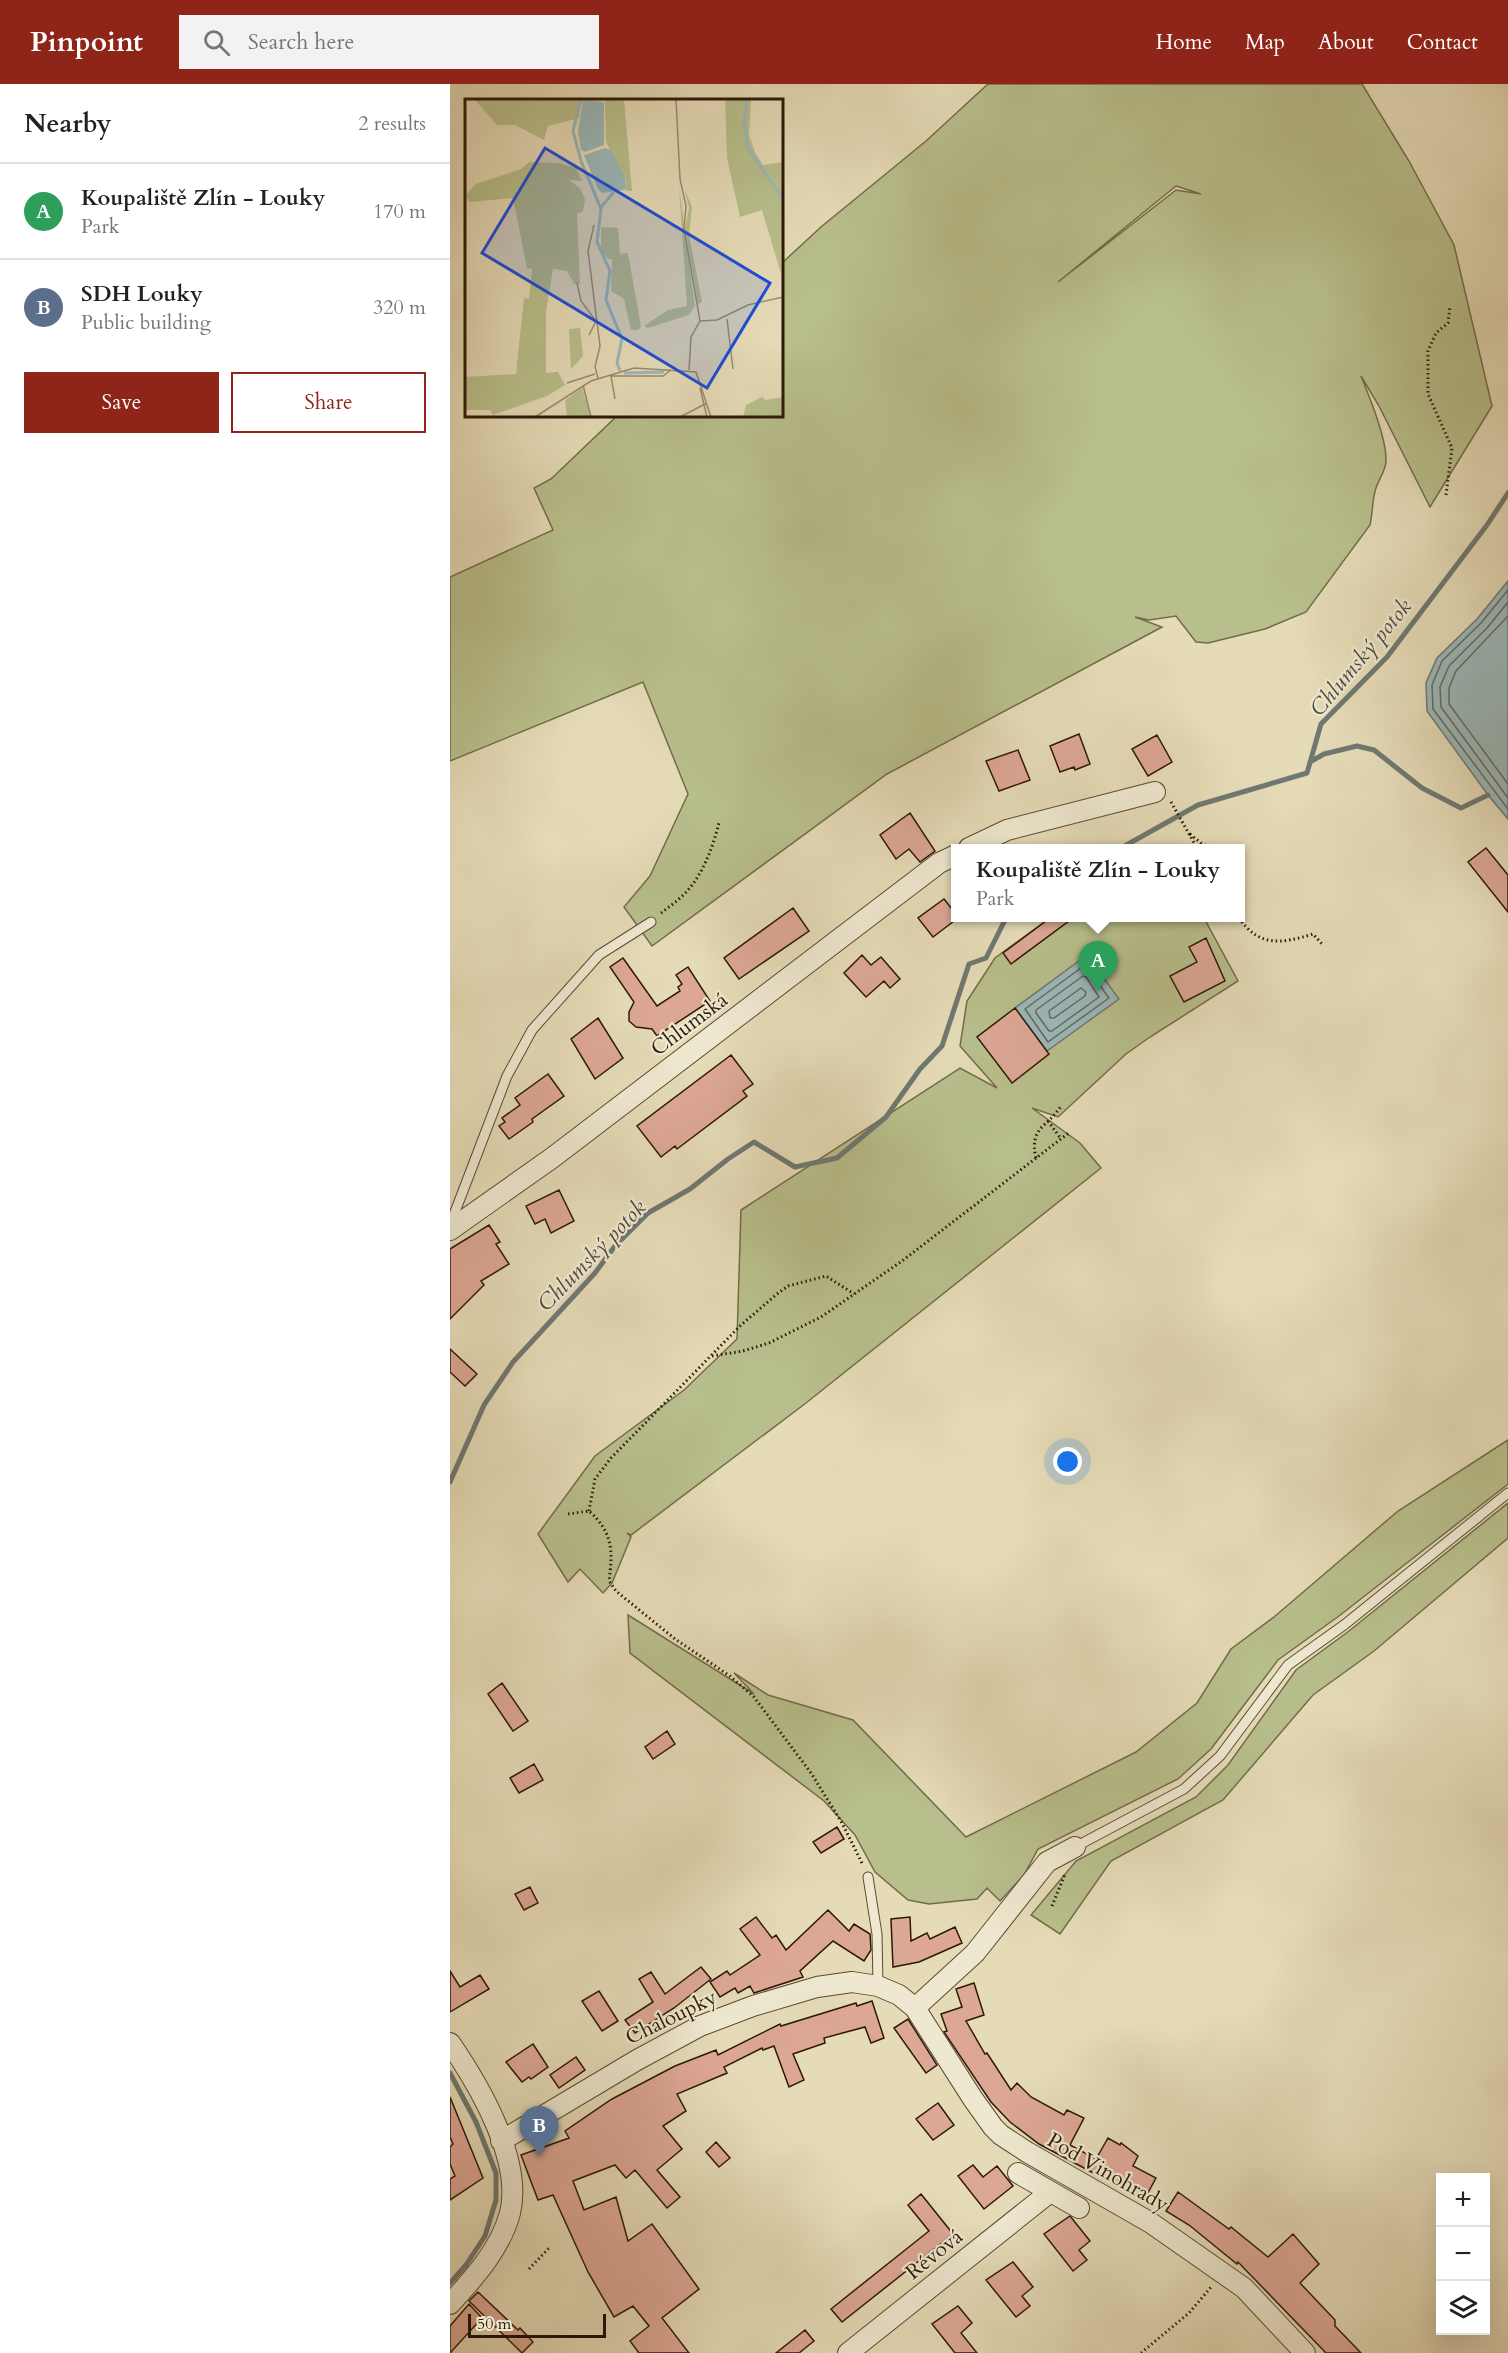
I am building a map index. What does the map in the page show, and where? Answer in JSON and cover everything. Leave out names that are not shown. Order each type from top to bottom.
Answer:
[{"type":"street","points":[[979,844],[1007,830],[1155,792]]},
{"type":"street","name":"Chlumská","points":[[450,1228],[552,1158],[939,863],[951,857]]},
{"type":"street","points":[[915,2008],[975,1953],[1047,1862],[1076,1847]]},
{"type":"street","name":"Chaloupky","points":[[501,2141],[645,2055],[700,2026],[753,2006],[817,1987],[852,1982],[878,1986],[899,1995],[915,2008]]},
{"type":"street","name":"Pod Vinohrady","points":[[915,2008],[973,2099],[1001,2135],[1151,2223],[1244,2288],[1305,2353]]},
{"type":"street","points":[[450,2043],[488,2109],[508,2159],[513,2186],[510,2214],[502,2236],[478,2272],[450,2304]]},
{"type":"street","points":[[1018,2173],[1078,2208]]},
{"type":"street","name":"Révová","points":[[848,2353],[1049,2193]]},
{"type":"lane","points":[[450,1228],[507,1076],[532,1030],[599,955],[651,922]]},
{"type":"lane","points":[[1076,1847],[1184,1789],[1220,1756],[1288,1665],[1344,1625],[1508,1493]]},
{"type":"lane","points":[[868,1877],[877,1934],[878,1986]]},
{"type":"path","points":[[1446,495],[1452,448],[1428,394],[1428,351],[1436,333],[1448,322],[1450,306]]},
{"type":"path","points":[[1175,810],[1195,844]]},
{"type":"path","points":[[651,922],[682,897],[696,877],[711,852],[719,823]]},
{"type":"path","points":[[1189,832],[1202,844]]},
{"type":"path","points":[[1242,922],[1247,930],[1271,943],[1313,934],[1322,944]]},
{"type":"path","points":[[1036,1158],[1033,1145],[1037,1131],[1054,1117],[1061,1106]]},
{"type":"path","points":[[1048,1121],[1061,1138]]},
{"type":"path","points":[[712,1356],[743,1351],[769,1343],[821,1317],[902,1261],[1071,1132]]},
{"type":"path","points":[[589,1511],[595,1479],[611,1458],[741,1325],[788,1286],[826,1276],[854,1294]]},
{"type":"path","points":[[568,1514],[589,1511]]},
{"type":"path","points":[[589,1511],[603,1524],[610,1542],[609,1581],[616,1590],[675,1639],[730,1676],[754,1697],[811,1773],[842,1823],[868,1877]]},
{"type":"path","points":[[1052,1906],[1076,1847]]},
{"type":"path","points":[[530,2269],[549,2248]]},
{"type":"path","points":[[1141,2353],[1189,2313],[1223,2274]]},
{"type":"green space","points":[[988,84],[1362,84],[1409,161],[1454,245],[1492,406],[1430,507],[1379,406],[1361,376],[1381,430],[1386,464],[1375,492],[1370,525],[1306,612],[1265,629],[1208,643],[1196,642],[1176,616],[1149,620],[1135,617],[1162,627],[887,774],[652,946],[624,907],[650,876],[688,794],[643,682],[450,761],[450,577],[553,530],[534,488],[551,479],[616,417],[783,417],[783,262],[821,227],[926,141]],"holes":[[[1176,186],[1201,194],[1176,190],[1058,282]]]},
{"type":"green space","points":[[1044,922],[1206,922],[1238,981],[1126,1054],[1058,1117],[1032,1108],[1080,1143],[1101,1168],[806,1403],[631,1535],[627,1533],[631,1537],[612,1583],[603,1593],[580,1569],[568,1582],[538,1534],[595,1456],[684,1390],[737,1339],[741,1210],[960,1068],[997,1088],[960,1046],[967,1001],[995,958]]},
{"type":"green space","points":[[1508,1440],[1508,1484],[1339,1616],[1278,1660],[1211,1749],[1178,1779],[1038,1849],[1024,1875],[1000,1901],[987,1888],[977,1899],[929,1904],[908,1900],[875,1872],[855,1835],[824,1801],[630,1653],[628,1615],[754,1694],[734,1673],[768,1695],[853,1720],[966,1837],[1136,1752],[1197,1703],[1231,1649],[1274,1617],[1398,1511]]},
{"type":"green space","points":[[1508,1503],[1508,1538],[1374,1651],[1313,1695],[1223,1800],[1111,1861],[1060,1934],[1031,1915],[1076,1861],[1196,1797],[1228,1765],[1296,1670],[1349,1631]]},
{"type":"water","points":[[1508,581],[1508,819],[1427,711],[1426,683],[1437,658],[1477,619]]},
{"type":"water","points":[[1087,955],[1119,999],[1047,1051],[1015,1008]]},
{"type":"building","points":[[1079,734],[1090,764],[1075,770],[1074,767],[1060,772],[1050,746]]},
{"type":"building","points":[[1157,735],[1172,762],[1148,776],[1132,749]]},
{"type":"building","points":[[1018,750],[1030,780],[999,791],[986,761]]},
{"type":"building","points":[[910,813],[935,851],[920,862],[909,849],[896,859],[880,835]]},
{"type":"building","points":[[1486,848],[1508,875],[1508,912],[1468,862]]},
{"type":"building","points":[[944,899],[951,908],[953,922],[933,937],[918,918]]},
{"type":"building","points":[[793,908],[809,931],[739,979],[724,958]]},
{"type":"building","points":[[1045,922],[1068,922],[1011,964],[1003,953]]},
{"type":"building","points":[[1206,938],[1225,981],[1184,1002],[1170,976],[1197,962],[1189,947]]},
{"type":"building","points":[[862,955],[871,965],[881,957],[900,979],[890,988],[884,981],[866,997],[844,973]]},
{"type":"building","points":[[623,958],[657,1006],[680,991],[678,987],[682,984],[676,975],[688,967],[710,1001],[657,1036],[652,1029],[636,1027],[629,1021],[629,1012],[634,1002],[610,967]]},
{"type":"building","points":[[1015,1008],[1049,1054],[1012,1083],[977,1037]]},
{"type":"building","points":[[598,1018],[623,1058],[595,1079],[571,1039]]},
{"type":"building","points":[[731,1055],[753,1084],[743,1091],[747,1096],[677,1149],[675,1146],[661,1157],[637,1126]]},
{"type":"building","points":[[548,1074],[564,1096],[509,1139],[499,1126],[505,1122],[502,1118],[520,1105],[515,1098]]},
{"type":"building","points":[[559,1190],[574,1221],[551,1233],[545,1219],[535,1224],[526,1206]]},
{"type":"building","points":[[489,1225],[500,1242],[496,1244],[509,1264],[481,1281],[484,1285],[450,1319],[450,1249]]},
{"type":"building","points":[[450,1349],[477,1374],[465,1386],[450,1372]]},
{"type":"building","points":[[502,1683],[528,1721],[513,1731],[488,1694]]},
{"type":"building","points":[[667,1731],[675,1744],[653,1759],[645,1747]]},
{"type":"building","points":[[534,1764],[543,1780],[519,1793],[510,1778]]},
{"type":"building","points":[[837,1827],[844,1839],[821,1853],[813,1842]]},
{"type":"building","points":[[530,1887],[538,1903],[524,1910],[515,1894]]},
{"type":"building","points":[[828,1910],[849,1931],[854,1924],[870,1934],[871,1950],[864,1961],[833,1941],[800,1971],[803,1977],[754,1993],[750,1986],[738,1993],[735,1988],[720,1997],[710,1982],[727,1971],[730,1975],[760,1955],[740,1929],[756,1917],[772,1938],[776,1935],[786,1950]]},
{"type":"building","points":[[910,1917],[911,1941],[927,1933],[930,1939],[955,1927],[962,1943],[919,1962],[893,1967],[891,1919]]},
{"type":"building","points":[[701,1967],[711,1979],[674,2008],[635,2033],[625,2020],[653,2002],[639,1979],[651,1972],[665,1994]]},
{"type":"building","points":[[450,1971],[460,1987],[480,1975],[489,1989],[450,2012]]},
{"type":"building","points":[[974,1983],[984,2015],[966,2021],[985,2054],[987,2053],[1011,2090],[1017,2083],[1031,2097],[1064,2115],[1067,2110],[1084,2118],[1070,2145],[1096,2159],[1108,2138],[1120,2145],[1121,2143],[1138,2156],[1133,2166],[1156,2178],[1144,2200],[1039,2144],[1010,2122],[991,2102],[944,2032],[947,2031],[941,2014],[962,2007],[956,1989]]},
{"type":"building","points":[[599,1991],[618,2021],[602,2031],[582,2001]]},
{"type":"building","points":[[872,2001],[884,2038],[871,2043],[865,2027],[824,2038],[825,2043],[793,2054],[804,2080],[789,2087],[774,2046],[763,2050],[762,2048],[724,2067],[727,2073],[677,2094],[686,2111],[663,2126],[682,2149],[657,2170],[680,2197],[667,2208],[635,2170],[626,2178],[615,2165],[573,2181],[584,2210],[616,2197],[628,2241],[652,2224],[699,2289],[662,2318],[689,2353],[639,2353],[630,2341],[649,2326],[633,2306],[614,2317],[588,2272],[553,2195],[538,2200],[521,2155],[569,2138],[565,2131],[612,2099],[675,2066],[716,2050],[718,2055],[780,2024],[781,2026],[856,2003],[857,2006]]},
{"type":"building","points":[[908,2019],[937,2065],[926,2073],[894,2028]]},
{"type":"building","points":[[533,2044],[548,2067],[531,2079],[529,2077],[522,2082],[506,2062]]},
{"type":"building","points":[[576,2057],[585,2070],[559,2088],[550,2075]]},
{"type":"building","points":[[450,2097],[483,2178],[450,2200],[450,2179],[455,2176],[450,2164],[450,2147],[453,2144],[450,2137]]},
{"type":"building","points":[[938,2103],[954,2125],[933,2140],[916,2119]]},
{"type":"building","points":[[716,2142],[730,2158],[719,2167],[706,2152]]},
{"type":"building","points":[[973,2165],[983,2177],[997,2166],[1013,2186],[984,2209],[958,2176]]},
{"type":"building","points":[[1178,2192],[1229,2229],[1231,2227],[1268,2257],[1293,2234],[1319,2264],[1300,2283],[1335,2320],[1335,2326],[1361,2353],[1326,2353],[1238,2262],[1237,2264],[1189,2225],[1166,2211]]},
{"type":"building","points":[[921,2194],[953,2234],[842,2322],[831,2309],[929,2231],[908,2205]]},
{"type":"building","points":[[1070,2216],[1090,2241],[1079,2250],[1087,2260],[1073,2271],[1044,2234]]},
{"type":"building","points":[[1013,2262],[1033,2287],[1022,2296],[1030,2306],[1016,2317],[986,2280]]},
{"type":"building","points":[[478,2292],[533,2342],[522,2353],[469,2301]]},
{"type":"building","points":[[469,2304],[482,2318],[450,2353],[450,2326]]},
{"type":"building","points":[[958,2306],[972,2323],[961,2333],[977,2353],[955,2353],[932,2324]]},
{"type":"building","points":[[805,2330],[814,2341],[799,2353],[776,2353]]},
{"type":"waterway","name":"Chlumský potok","points":[[1128,844],[1198,805],[1307,773],[1321,724],[1387,657],[1487,525],[1508,493]]},
{"type":"waterway","points":[[1310,762],[1324,754],[1357,746],[1374,750],[1422,788],[1461,808],[1488,795]]},
{"type":"waterway","name":"Chlumský potok","points":[[450,1482],[484,1405],[513,1362],[595,1273],[615,1246],[648,1213],[690,1189],[754,1142],[795,1167],[837,1158],[886,1117],[920,1069],[942,1046],[969,964],[986,958],[1004,922]]},
{"type":"waterway","name":"Chlumský potok","points":[[450,2073],[476,2122],[496,2173],[496,2200],[485,2236],[466,2265],[450,2283]]},
{"type":"place","name":"Koupaliště Zlín - Louky","points":[[1098,991]]},
{"type":"place","name":"SDH Louky","points":[[539,2156]]}]
